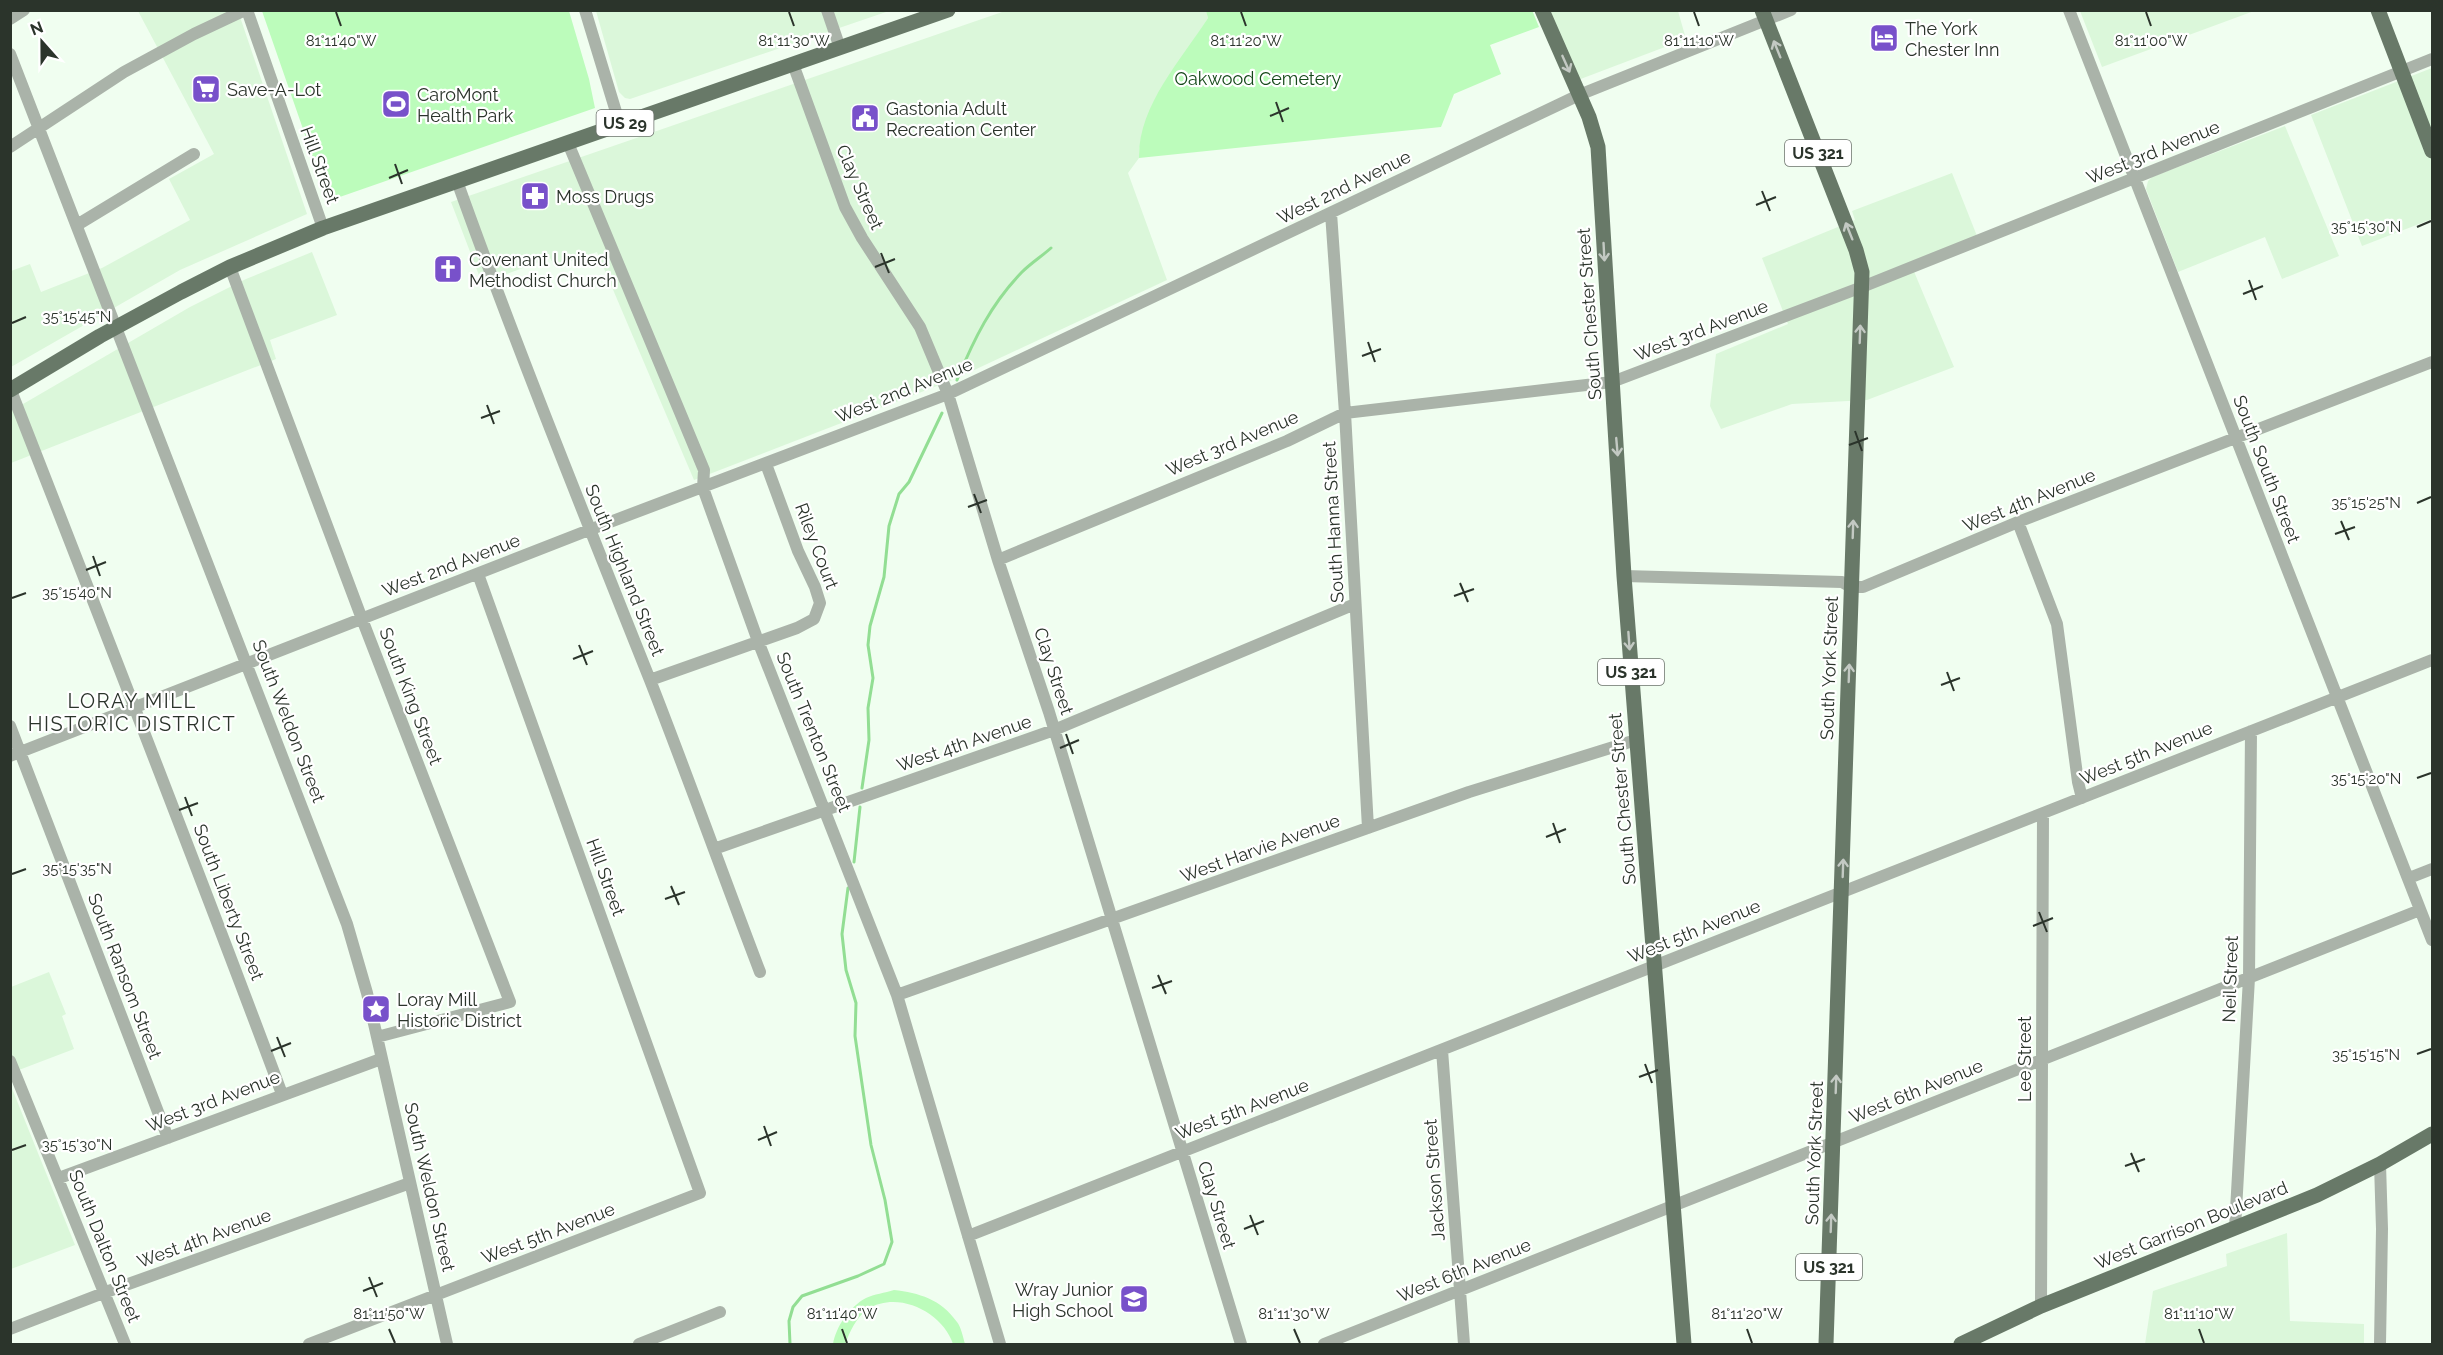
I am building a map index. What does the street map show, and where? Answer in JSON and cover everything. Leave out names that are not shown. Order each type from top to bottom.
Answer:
[{"type":"main road","name":"US 29","points":[[11,389],[117,327],[231,267],[323,228],[948,10]]},
{"type":"main road","name":"South Chester Street","points":[[1542,10],[1596,134],[1598,147],[1620,479],[1624,576],[1684,1344]]},
{"type":"main road","points":[[2378,10],[2433,151]]},
{"type":"main road","name":"South York Street","points":[[1764,16],[1856,250],[1862,272],[1826,1344]]},
{"type":"main road","name":"West Garrison Boulevard","points":[[1961,1344],[2041,1306],[2318,1195],[2433,1134]]},
{"type":"street","points":[[10,19],[24,10]]},
{"type":"street","points":[[10,147],[144,61],[246,10]]},
{"type":"street","name":"Hill Street","points":[[246,10],[323,228]]},
{"type":"street","points":[[585,10],[620,125]]},
{"type":"street","points":[[827,10],[840,48]]},
{"type":"street","name":"West 2nd Avenue","points":[[15,754],[589,530],[948,394],[1580,95],[1764,16],[1791,10]]},
{"type":"street","name":"South South Street","points":[[2069,10],[2433,940]]},
{"type":"street","name":"South Weldon Street","points":[[10,54],[347,924],[377,1037],[447,1344]]},
{"type":"street","name":"West 3rd Avenue","points":[[998,560],[1287,441],[1345,413],[1612,382],[1862,287],[2433,59]]},
{"type":"street","name":"Clay Street","points":[[793,64],[845,207],[862,238],[920,327],[948,394],[998,560],[1054,730],[1241,1344]]},
{"type":"street","name":"South Trenton Street","points":[[568,143],[696,449],[704,470],[703,488],[759,641],[897,995],[1000,1344]]},
{"type":"street","points":[[77,225],[194,154]]},
{"type":"street","name":"South Highland Street","points":[[457,181],[760,972]]},
{"type":"street","name":"South Hanna Street","points":[[1331,213],[1345,413],[1368,828]]},
{"type":"street","name":"South King Street","points":[[231,267],[362,619],[510,1002],[377,1037]]},
{"type":"street","name":"West 4th Avenue","points":[[1624,576],[1842,582],[1851,587],[1863,587],[2018,522],[2433,362]]},
{"type":"street","name":"South Liberty Street","points":[[11,389],[133,708],[188,843],[282,1094]]},
{"type":"street","name":"Riley Court","points":[[759,641],[797,628],[814,619],[820,603],[766,464]]},
{"type":"street","points":[[2018,522],[2057,624],[2082,798]]},
{"type":"street","name":"Hill Street","points":[[478,574],[700,1193]]},
{"type":"street","name":"West 4th Avenue","points":[[714,849],[1054,730],[1355,604]]},
{"type":"street","points":[[650,680],[759,641]]},
{"type":"street","name":"West 5th Avenue","points":[[968,1236],[2433,660]]},
{"type":"street","name":"South Ransom Street","points":[[10,726],[15,754],[168,1138]]},
{"type":"street","name":"Neil Street","points":[[2235,1228],[2249,978],[2251,731]]},
{"type":"street","name":"West Harvie Avenue","points":[[897,995],[1469,792],[1636,740]]},
{"type":"street","name":"Lee Street","points":[[2041,1306],[2043,813]]},
{"type":"street","points":[[2409,878],[2433,869]]},
{"type":"street","name":"West 6th Avenue","points":[[1324,1344],[2421,910]]},
{"type":"street","name":"Jackson Street","points":[[1442,1050],[1464,1344]]},
{"type":"street","name":"West 3rd Avenue","points":[[59,1178],[381,1059]]},
{"type":"street","name":"South Dalton Street","points":[[10,1061],[106,1292],[125,1344]]},
{"type":"street","points":[[2380,1164],[2382,1230],[2380,1344]]},
{"type":"street","name":"West 4th Avenue","points":[[10,1329],[106,1292],[410,1183]]},
{"type":"street","name":"West 5th Avenue","points":[[309,1344],[700,1193]]},
{"type":"street","points":[[639,1344],[720,1312]]},
{"type":"shaded area","points":[[1206,10],[1208,18],[1156,98],[1139,149],[1139,158],[1128,173],[1167,280],[955,379],[694,480],[597,252],[555,267],[550,258],[482,283],[451,202],[1005,11]]},
{"type":"shaded area","points":[[138,11],[238,11],[307,214],[180,270],[11,367],[11,271],[30,264],[41,292],[102,268],[190,220],[169,179],[214,154]]},
{"type":"shaded area","points":[[596,11],[889,11],[630,99],[625,98],[619,92]]},
{"type":"shaded area","points":[[1548,11],[1678,11],[1686,39],[1578,80]]},
{"type":"shaded area","points":[[2080,11],[2254,11],[2102,67]]},
{"type":"shaded area","points":[[2432,68],[2432,219],[2362,246],[2311,115]]},
{"type":"shaded area","points":[[2285,126],[2339,256],[2282,279],[2265,237],[2178,272],[2146,189],[2148,181],[2152,177]]},
{"type":"shaded area","points":[[1952,173],[1977,236],[1910,262],[1954,367],[1867,400],[1792,404],[1721,429],[1710,406],[1716,354],[1788,324],[1762,258],[1855,220],[1852,211]]},
{"type":"shaded area","points":[[312,252],[337,315],[270,340],[276,359],[11,463],[11,411],[190,307],[246,279]]},
{"type":"shaded area","points":[[49,972],[66,1014],[62,1016],[74,1049],[11,1073],[11,987]]},
{"type":"shaded area","points":[[11,1086],[75,1245],[10,1269]]},
{"type":"shaded area","points":[[2287,1233],[2290,1321],[2364,1324],[2364,1344],[2145,1344],[2153,1291],[2227,1266],[2226,1254]]},
{"type":"green space","name":"Oakwood Cemetery","points":[[1532,10],[1539,27],[1490,45],[1501,74],[1454,94],[1441,127],[1139,158],[1141,139],[1153,102],[1208,18],[1206,11]]},
{"type":"green space","name":"CaroMont Health Park","points":[[262,11],[569,11],[595,108],[334,199],[327,198]]},
{"type":"green space","points":[[894,1290],[921,1295],[944,1308],[958,1324],[965,1344],[953,1344],[948,1333],[930,1314],[906,1304],[893,1302],[868,1309],[857,1320],[845,1344],[833,1344],[840,1324],[854,1307],[869,1297]]},
{"type":"waterway","points":[[957,380],[992,309],[1022,272],[1051,248]]},
{"type":"waterway","points":[[862,788],[869,740],[868,708],[873,678],[868,645],[870,626],[884,577],[889,526],[899,494],[909,482],[942,413]]},
{"type":"waterway","points":[[854,862],[860,807]]},
{"type":"waterway","points":[[790,1344],[789,1321],[793,1307],[802,1296],[884,1264],[892,1242],[885,1200],[871,1145],[855,1036],[856,1003],[846,970],[842,934],[848,888]]},
{"type":"place","name":"The York Chester Inn","points":[[1884,38]]},
{"type":"place","name":"Save-A-Lot","points":[[206,89]]},
{"type":"place","name":"CaroMont Health Park","points":[[396,104]]},
{"type":"place","name":"Gastonia Adult Recreation Center","points":[[865,118]]},
{"type":"place","name":"Moss Drugs","points":[[535,196]]},
{"type":"place","name":"Covenant United Methodist Church","points":[[448,269]]},
{"type":"place","name":"Loray Mill Historic District","points":[[376,1009]]},
{"type":"place","name":"Wray Junior High School","points":[[1134,1299]]},
{"type":"district","name":"LORAY MILL HISTORIC DISTRICT","points":[[132,712]]}]
